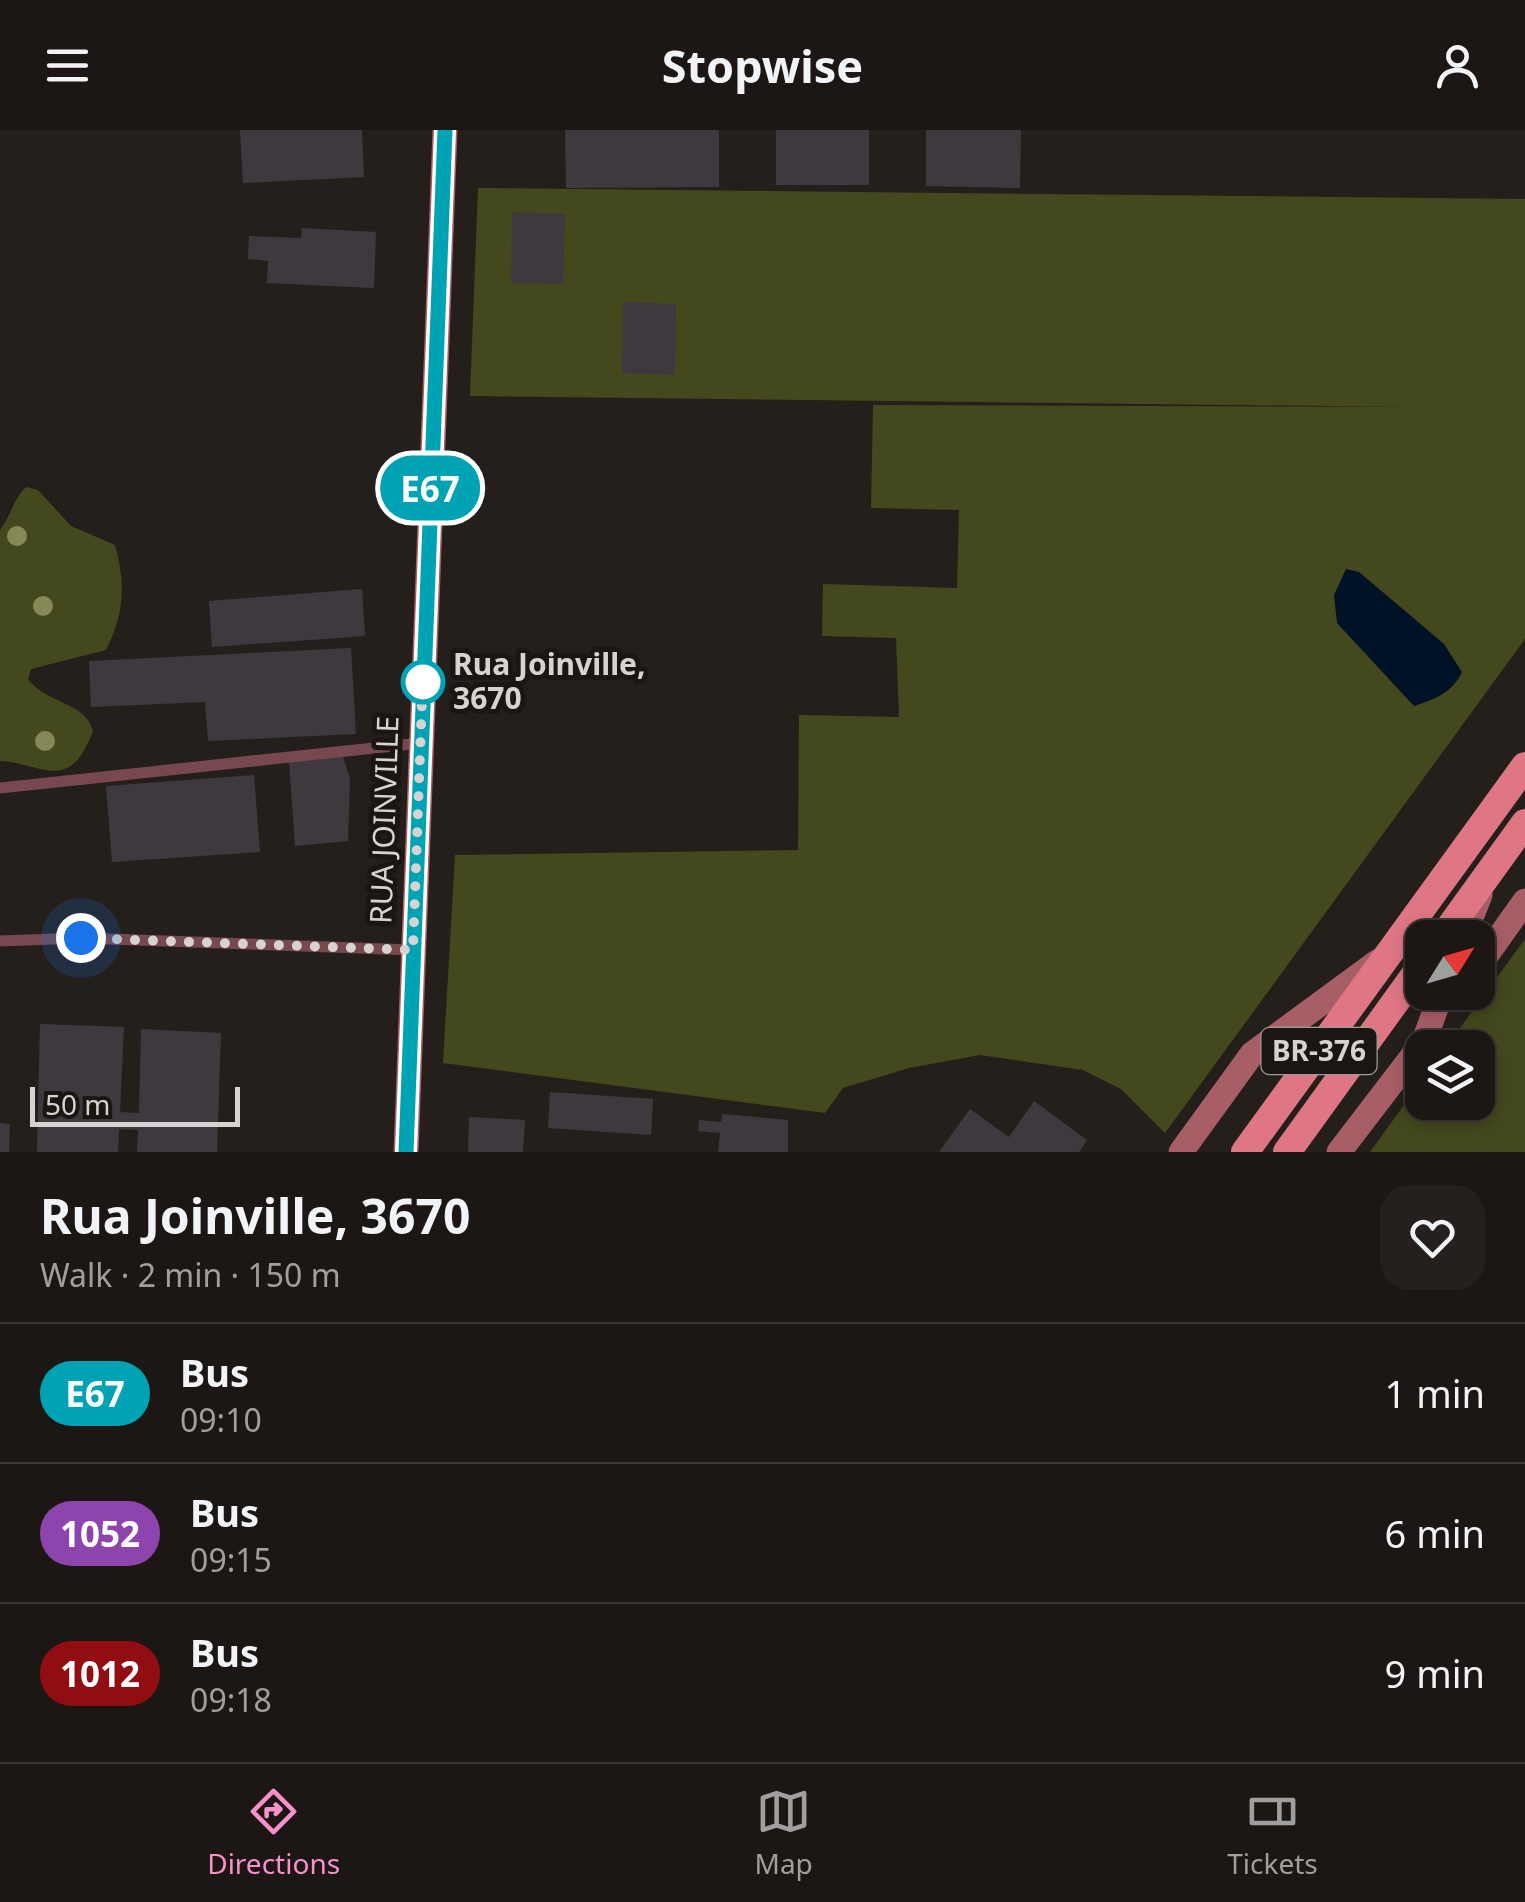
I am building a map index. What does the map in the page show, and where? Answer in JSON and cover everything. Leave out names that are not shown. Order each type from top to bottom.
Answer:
[{"type":"highway","name":"BR-376","points":[[1246,1152],[1525,766]]},
{"type":"highway","points":[[1455,920],[1525,823]]},
{"type":"highway","name":"BR-376","points":[[1287,1152],[1405,988]]},
{"type":"main road","name":"RUA JOINVILLE","points":[[406,1152],[445,130]]},
{"type":"main road","points":[[1471,920],[1488,875]]},
{"type":"main road","points":[[1495,943],[1525,901]]},
{"type":"main road","name":"BR-376","points":[[1181,1152],[1252,1054],[1393,951]]},
{"type":"main road","name":"BR-376","points":[[1339,1152],[1405,1065]]},
{"type":"lane","points":[[0,788],[421,743]]},
{"type":"lane","points":[[0,941],[81,938],[413,950]]},
{"type":"green space","points":[[478,188],[1525,199],[1525,639],[1165,1133],[1121,1089],[1083,1070],[980,1055],[909,1068],[843,1088],[825,1113],[443,1063],[455,855],[798,850],[799,715],[899,717],[896,638],[822,636],[823,584],[957,588],[959,510],[871,508],[873,405],[1411,407],[470,396]]},
{"type":"green space","points":[[26,487],[38,490],[71,526],[115,545],[121,573],[120,611],[106,650],[31,669],[28,679],[36,687],[82,714],[93,731],[74,763],[52,771],[0,761],[0,530]]},
{"type":"green space","points":[[1525,939],[1525,1152],[1370,1152],[1405,1104],[1405,1120],[1495,1120],[1495,1030],[1458,1030],[1473,1010],[1495,1010],[1495,980]]},
{"type":"water","points":[[1346,569],[1359,572],[1444,644],[1462,672],[1448,690],[1414,706],[1337,623],[1334,595]]},
{"type":"building","points":[[240,130],[362,130],[364,177],[243,183]]},
{"type":"building","points":[[565,130],[719,130],[719,187],[566,188]]},
{"type":"building","points":[[776,130],[869,130],[869,185],[776,185]]},
{"type":"building","points":[[926,130],[1021,130],[1020,188],[926,186]]},
{"type":"building","points":[[512,212],[565,214],[563,284],[511,283]]},
{"type":"building","points":[[302,228],[376,232],[374,288],[267,283],[268,261],[248,259],[249,236],[301,238]]},
{"type":"building","points":[[623,302],[676,304],[675,375],[622,373]]},
{"type":"building","points":[[362,589],[365,636],[212,647],[209,601]]},
{"type":"building","points":[[351,648],[356,734],[208,741],[205,702],[91,707],[89,661]]},
{"type":"building","points":[[342,753],[350,779],[348,841],[295,846],[289,761]]},
{"type":"building","points":[[254,775],[260,852],[112,862],[106,786]]},
{"type":"building","points":[[40,1024],[124,1027],[120,1112],[139,1113],[141,1029],[221,1033],[217,1152],[137,1152],[138,1130],[119,1129],[118,1152],[37,1152]]},
{"type":"building","points":[[550,1092],[653,1099],[651,1135],[548,1128]]},
{"type":"building","points":[[1034,1101],[1087,1140],[1079,1152],[939,1152],[970,1109],[1009,1137]]},
{"type":"building","points":[[722,1114],[788,1120],[788,1152],[718,1152],[720,1133],[698,1131],[699,1120],[721,1122]]},
{"type":"building","points":[[469,1117],[525,1120],[523,1152],[468,1152]]},
{"type":"building","points":[[0,1123],[10,1124],[9,1152],[0,1152]]},
{"type":"bus line","name":"E67","points":[[406,1152],[445,130]]},
{"type":"place","name":"Rua Joinville, 3670","points":[[423,682]]},
{"type":"route","points":[[81,938],[413,950],[423,672],[423,682]]}]
